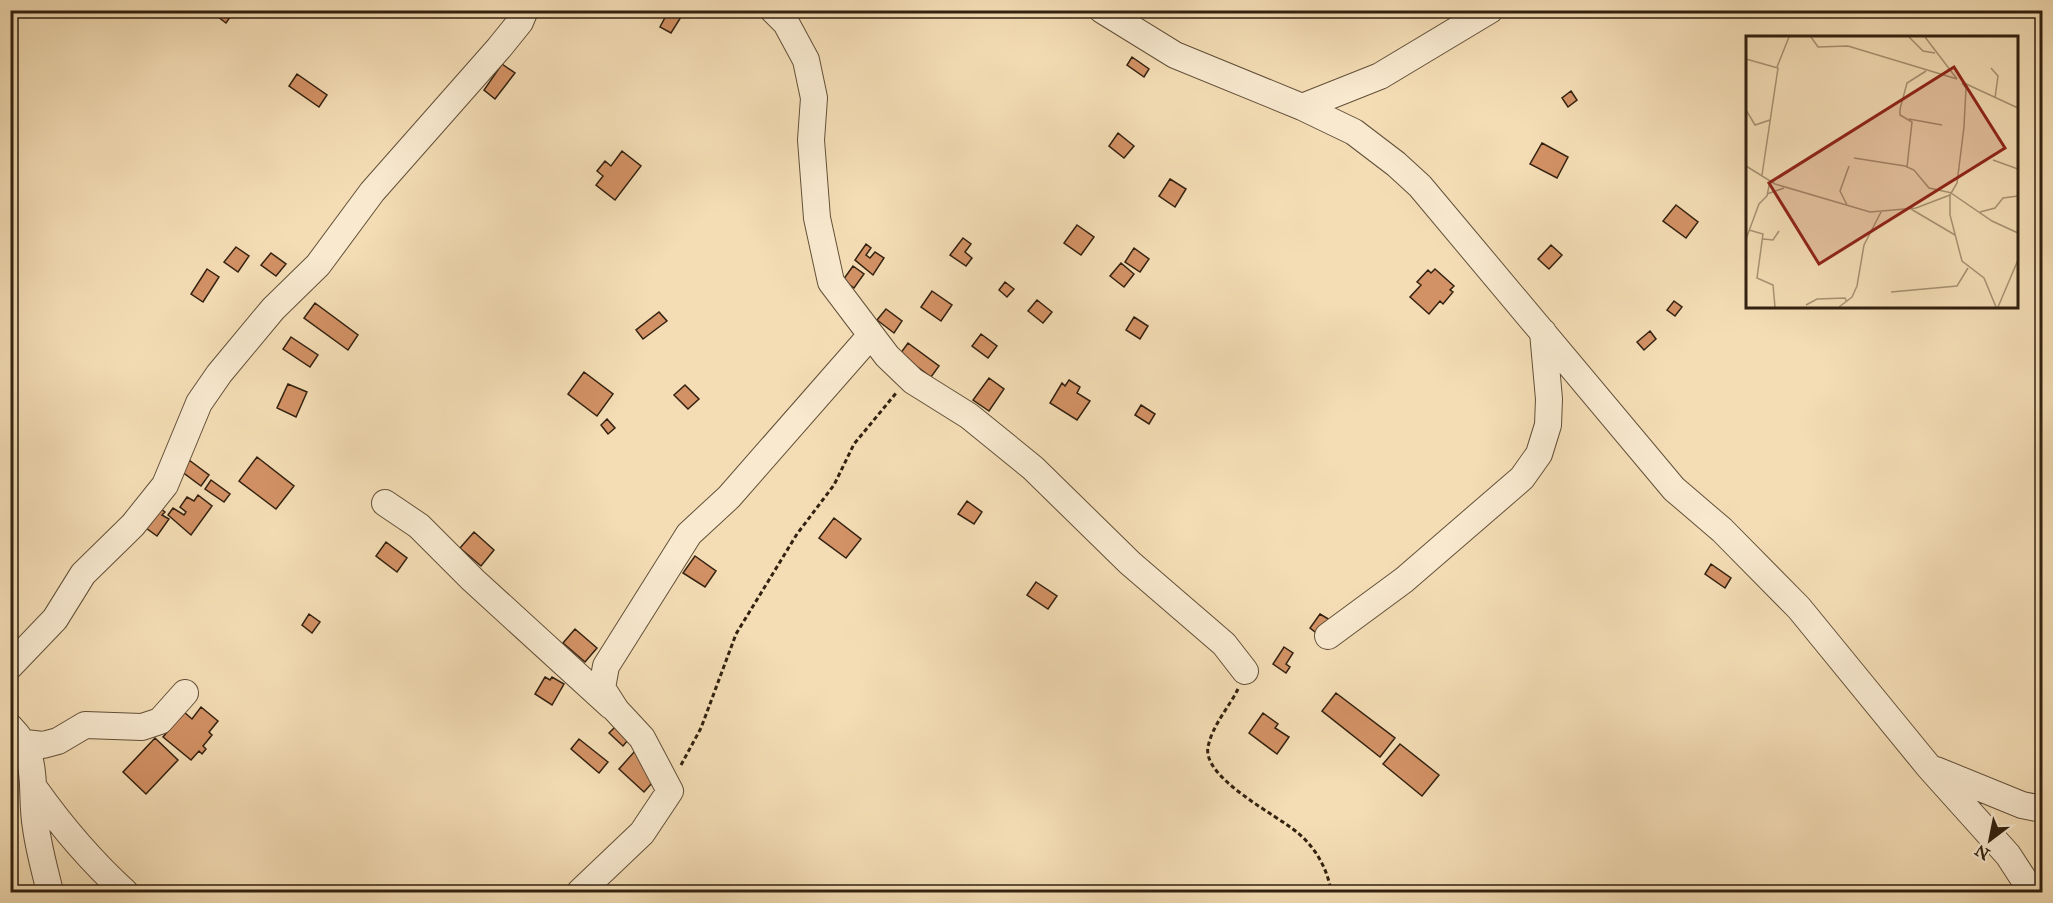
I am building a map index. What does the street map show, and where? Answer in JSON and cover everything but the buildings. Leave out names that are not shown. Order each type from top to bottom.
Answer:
[{"type":"street","points":[[10,666],[55,619],[83,574],[134,525],[165,485],[199,403],[219,374],[273,309],[318,265],[372,192],[499,48],[520,22],[525,10]]},
{"type":"street","points":[[773,10],[786,23],[806,60],[814,98],[811,140],[817,218],[831,282],[887,356],[908,375],[969,416],[1033,468],[1130,563],[1224,644],[1245,671]]},
{"type":"street","points":[[1102,10],[1175,55],[1302,107],[1354,132],[1420,186],[1674,489],[1722,530],[1799,608],[1929,767],[2008,855],[2032,892]]},
{"type":"street","points":[[1302,107],[1380,76],[1490,10]]},
{"type":"street","points":[[1328,636],[1404,580],[1522,478],[1539,454],[1548,425],[1549,399],[1543,332]]},
{"type":"street","points":[[616,710],[602,688],[606,666],[689,534],[729,497],[872,335]]},
{"type":"street","points":[[385,503],[419,526],[473,580],[616,710],[642,738],[670,791],[642,833],[580,892]]},
{"type":"street","points":[[15,730],[43,745],[58,741],[85,725],[142,727],[160,721],[185,693]]},
{"type":"street","points":[[15,730],[29,751],[35,789],[36,827],[50,892]]},
{"type":"street","points":[[1929,767],[2022,805],[2043,809]]},
{"type":"street","points":[[35,789],[58,822],[95,865],[125,892]]},
{"type":"path","points":[[670,791],[683,758],[701,728],[736,634],[797,534],[834,485],[854,444],[908,375]]},
{"type":"path","points":[[1245,671],[1208,747],[1209,763],[1220,776],[1241,793],[1299,834],[1315,851],[1329,877],[1331,892]]}]
